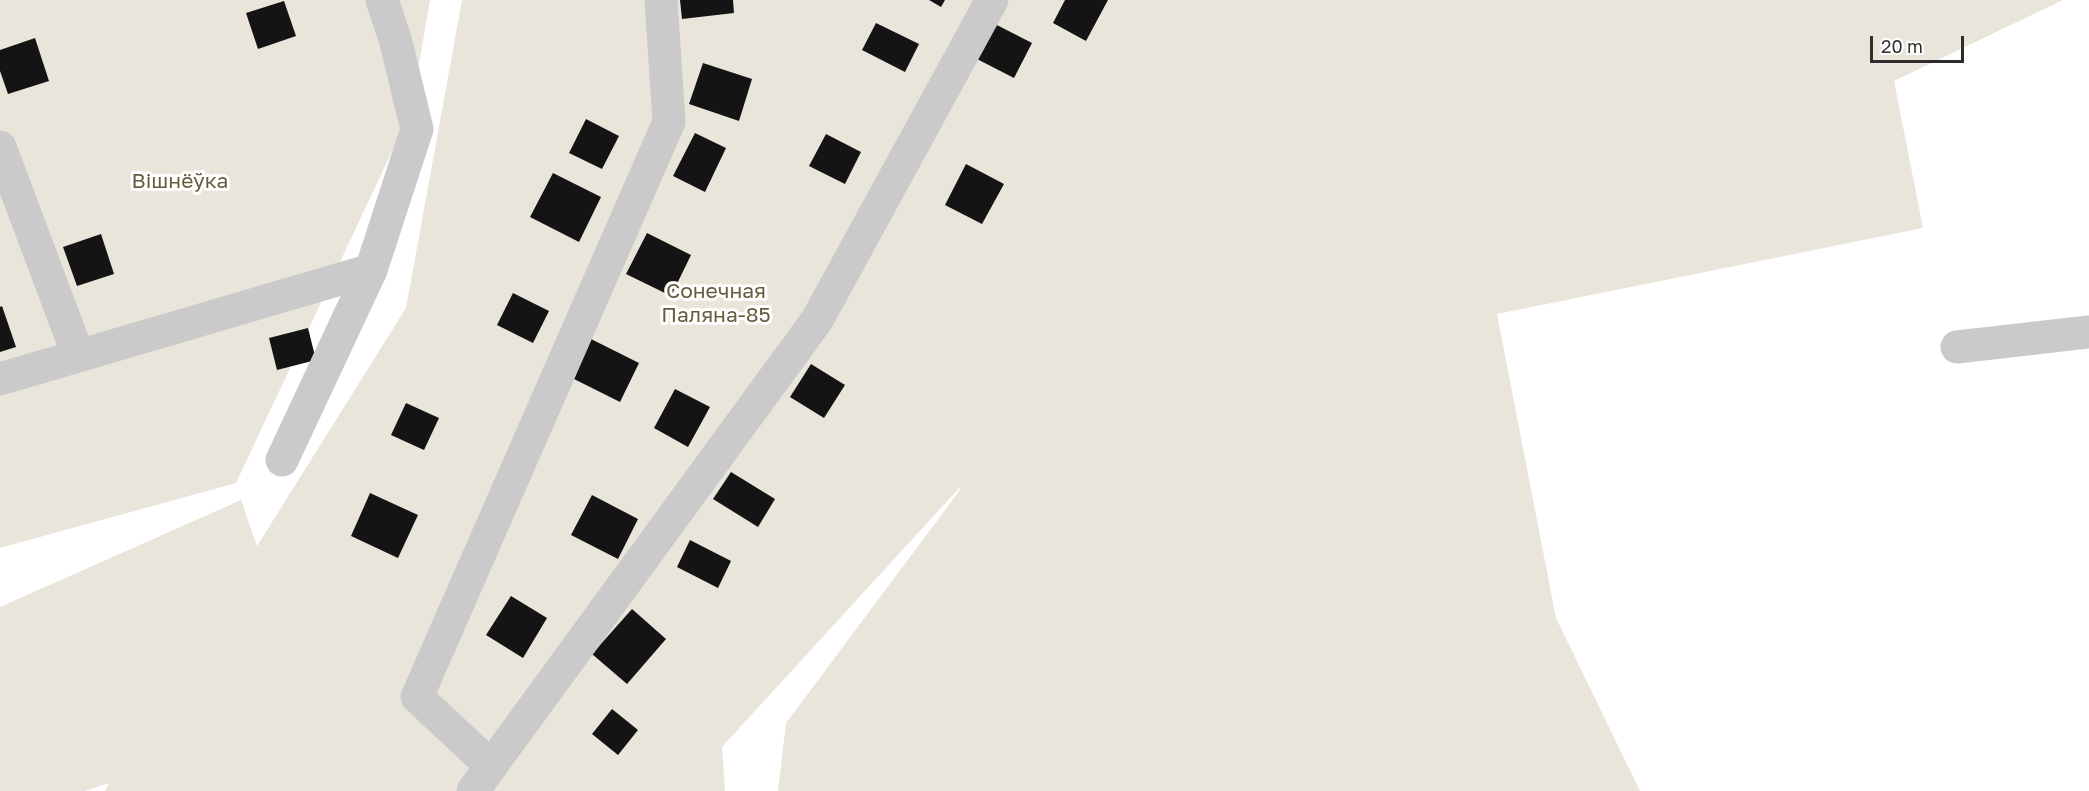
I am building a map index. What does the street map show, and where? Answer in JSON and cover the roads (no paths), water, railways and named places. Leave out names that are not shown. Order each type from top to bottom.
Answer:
[{"type":"street","points":[[282,460],[371,270],[417,129],[395,39],[382,0]]},
{"type":"street","points":[[661,0],[669,122],[417,697],[480,783],[817,320],[992,0]]},
{"type":"street","points":[[0,147],[78,355]]},
{"type":"street","points":[[0,379],[371,270]]},
{"type":"street","points":[[1957,347],[2089,332]]},
{"type":"park label","name":"Вішнёўка","points":[[180,181]]},
{"type":"park label","name":"Сонечная Паляна-85","points":[[716,303]]}]
